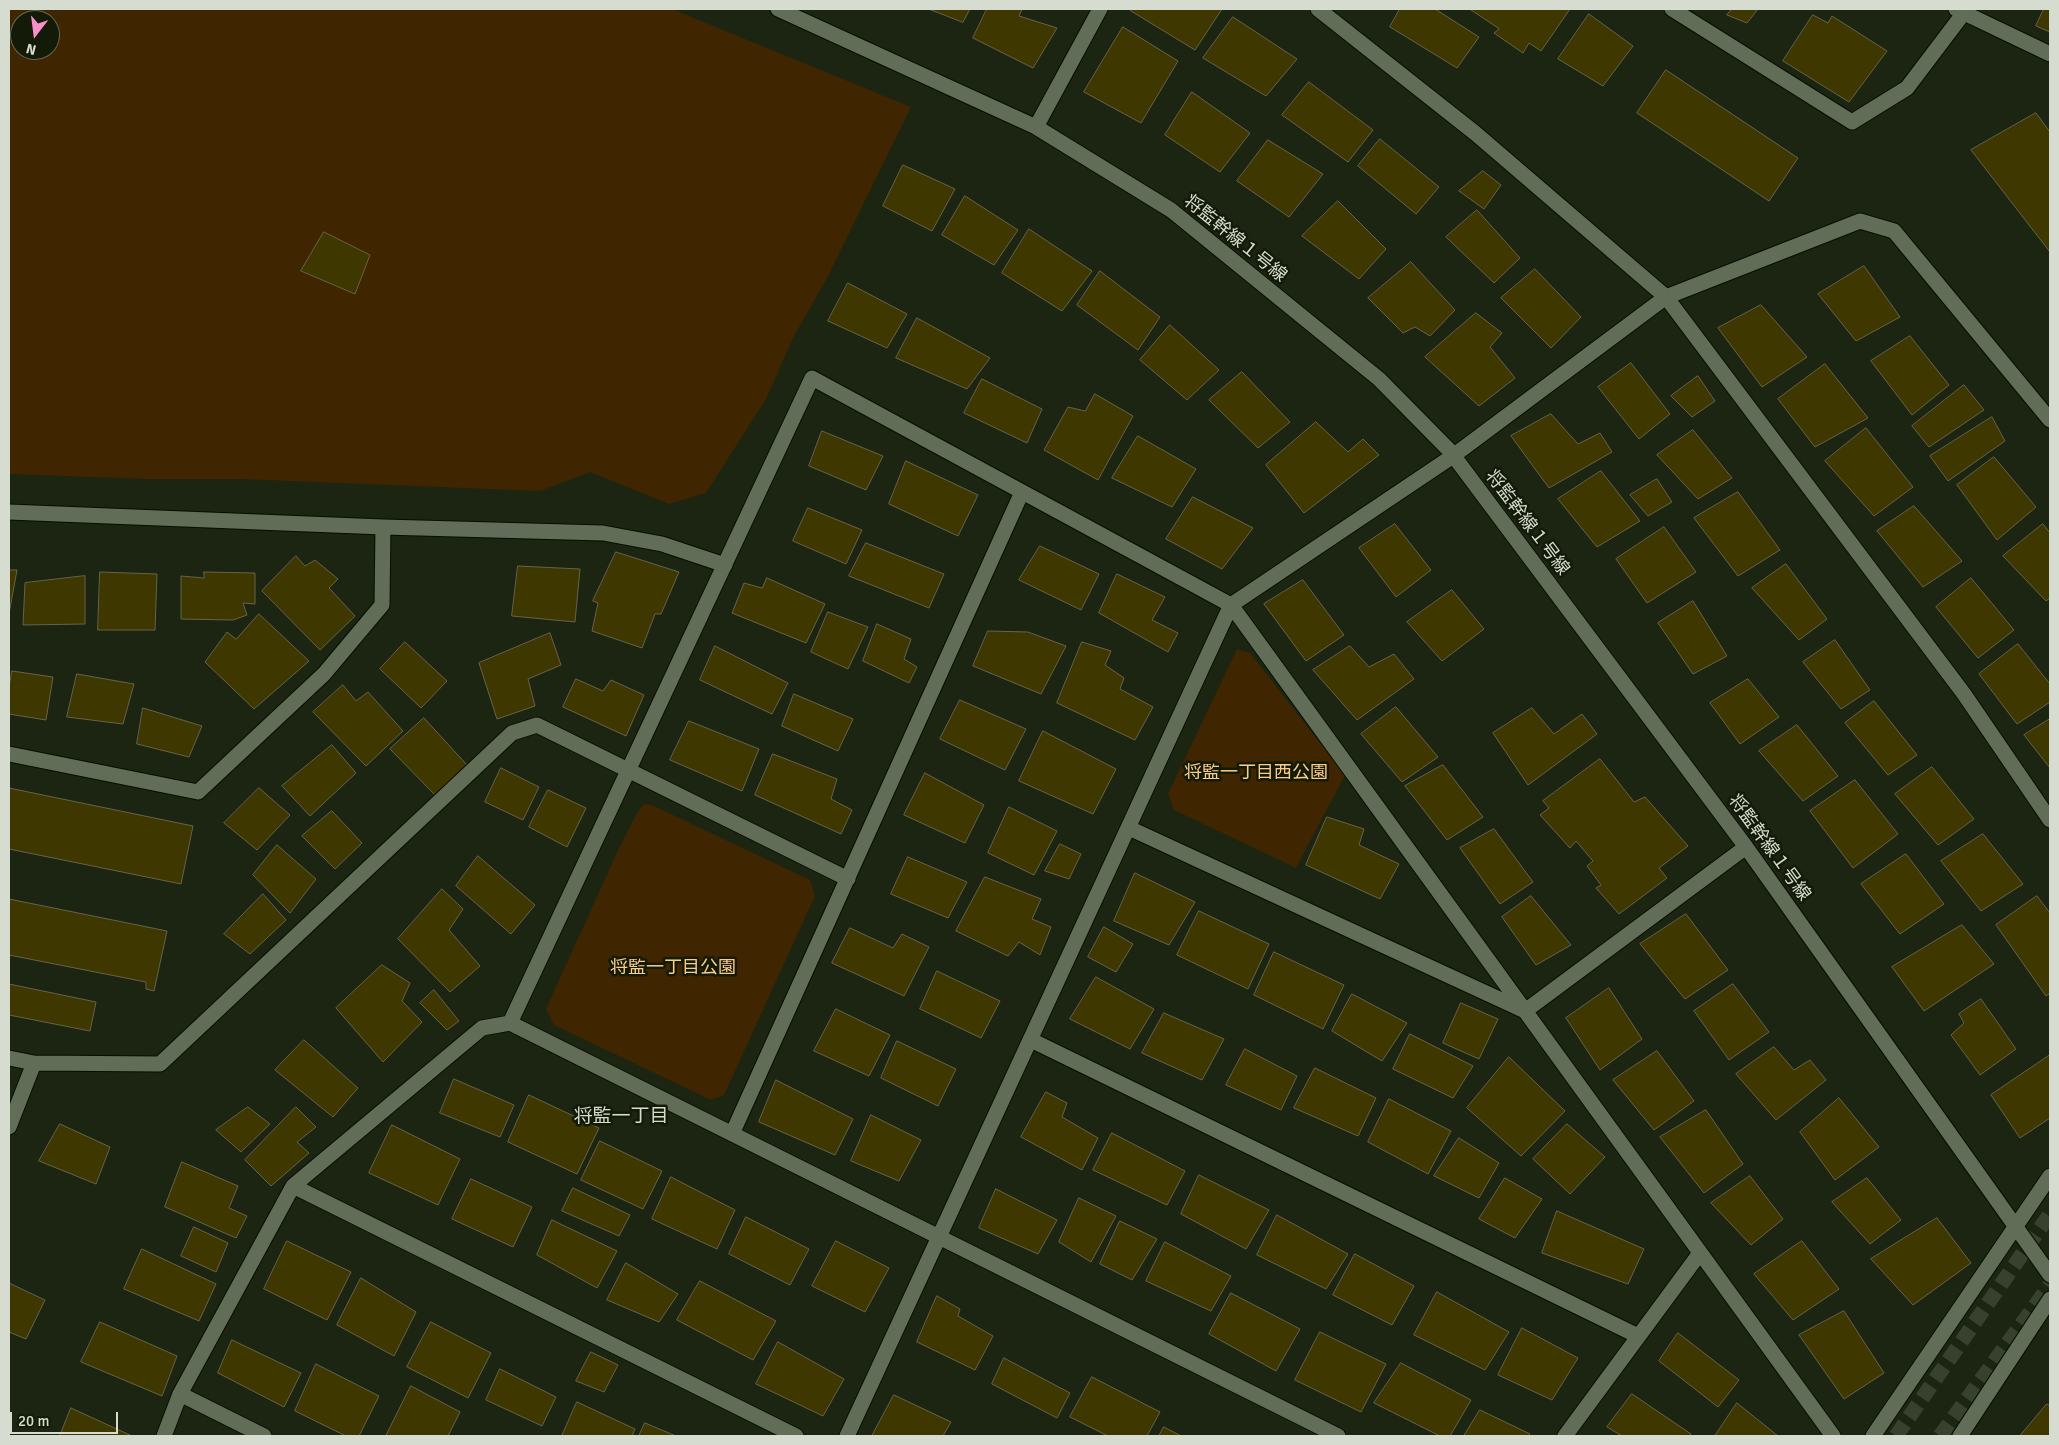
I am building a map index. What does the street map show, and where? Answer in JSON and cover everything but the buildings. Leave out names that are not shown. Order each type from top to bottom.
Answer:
[{"type":"street","name":"将監幹線１号線","points":[[778,9],[1036,127],[1171,210],[1379,379],[1450,451],[1746,847],[2050,1275]]},
{"type":"street","points":[[1036,127],[1100,9]]},
{"type":"street","points":[[1318,9],[1475,133],[1666,297],[1958,686],[2050,820]]},
{"type":"street","points":[[1672,9],[1852,122],[1907,88],[1960,11],[2050,54]]},
{"type":"street","points":[[847,1436],[1231,605],[1453,456],[1666,297],[1860,221],[1894,230],[2050,420]]},
{"type":"street","points":[[510,1023],[812,378],[1231,605],[1833,1436]]},
{"type":"street","points":[[732,1134],[1022,492]]},
{"type":"street","points":[[9,512],[383,527],[603,533],[662,544],[724,565]]},
{"type":"street","points":[[9,754],[198,792],[324,674],[382,605],[383,527]]},
{"type":"street","points":[[9,1058],[34,1063],[160,1064],[512,733],[537,725],[848,878]]},
{"type":"street","points":[[1128,828],[1524,1011]]},
{"type":"street","points":[[1524,1011],[1746,847]]},
{"type":"street","points":[[164,1436],[180,1394],[293,1186],[482,1028],[510,1023],[1338,1436]]},
{"type":"street","points":[[1031,1040],[1638,1336]]},
{"type":"street","points":[[9,1127],[34,1063]]},
{"type":"street","points":[[1873,1436],[2014,1226],[2050,1176]]},
{"type":"street","points":[[293,1186],[796,1436]]},
{"type":"street","points":[[1565,1436],[1700,1253]]},
{"type":"street","points":[[1960,1436],[2050,1299]]},
{"type":"street","points":[[180,1394],[264,1436]]},
{"type":"green space","points":[[9,9],[672,9],[911,107],[828,276],[793,338],[766,399],[706,493],[669,504],[590,472],[540,491],[241,479],[146,479],[9,474]]},
{"type":"green space","name":"将監一丁目西公園","points":[[1237,649],[1250,653],[1345,775],[1296,868],[1174,810],[1168,794]]},
{"type":"green space","name":"将監一丁目公園","points":[[644,804],[652,805],[810,880],[815,896],[724,1095],[711,1100],[554,1025],[546,1009],[619,848],[637,813]]},
{"type":"tunnel","points":[[1896,1436],[2050,1214]]},
{"type":"tunnel","points":[[1940,1436],[2050,1285]]},
{"type":"district","name":"将監一丁目","points":[[621,1117]]}]
